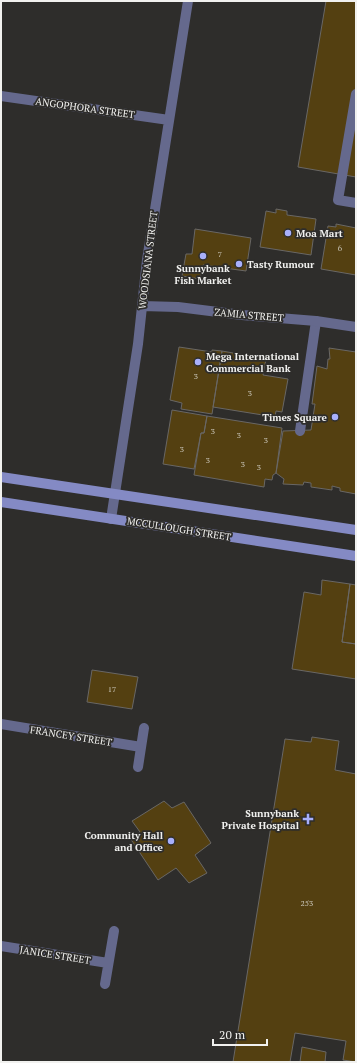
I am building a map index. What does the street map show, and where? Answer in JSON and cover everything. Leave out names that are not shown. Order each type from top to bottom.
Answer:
[{"type":"main road","points":[[1,477],[356,530]]},
{"type":"main road","name":"MCCULLOUGH STREET","points":[[1,502],[356,556]]},
{"type":"street","name":"WOODSIANA STREET","points":[[111,519],[138,344],[147,260],[188,1]]},
{"type":"street","points":[[356,94],[338,200],[356,203]]},
{"type":"street","name":"ANGOPHORA STREET","points":[[1,96],[169,120]]},
{"type":"street","name":"ZAMIA STREET","points":[[142,306],[178,306],[242,315],[316,321],[356,327]]},
{"type":"street","points":[[300,431],[316,321]]},
{"type":"street","name":"FRANCEY STREET","points":[[1,724],[141,747]]},
{"type":"street","points":[[138,767],[144,728]]},
{"type":"street","points":[[105,984],[114,931]]},
{"type":"street","name":"JANICE STREET","points":[[1,946],[108,964]]},
{"type":"building","points":[[326,1],[356,1],[356,177],[298,167]]},
{"type":"building","name":"Moa Mart","points":[[276,209],[287,211],[287,215],[316,219],[311,255],[260,247],[266,211],[276,213]]},
{"type":"building","points":[[336,224],[356,228],[356,275],[321,269],[328,226],[336,227]]},
{"type":"building","points":[[195,229],[251,238],[246,271],[203,265],[200,279],[182,276],[186,254],[192,254]]},
{"type":"building","points":[[179,347],[212,352],[212,350],[222,351],[212,414],[181,409],[182,403],[170,400]]},
{"type":"building","name":"Times Square","points":[[329,348],[356,352],[356,494],[340,491],[340,488],[332,486],[332,490],[311,487],[311,483],[304,482],[303,485],[283,484],[284,479],[276,473],[283,431],[311,430],[315,404],[312,404],[317,366],[327,369],[328,359],[330,359]]},
{"type":"building","points":[[222,351],[266,359],[263,375],[288,379],[282,412],[276,411],[275,417],[213,407]]},
{"type":"building","points":[[172,410],[207,416],[204,433],[201,433],[194,469],[163,464]]},
{"type":"building","points":[[207,416],[282,428],[276,473],[273,475],[272,480],[265,479],[264,487],[194,475],[201,433],[204,433]]},
{"type":"building","points":[[322,580],[350,584],[342,642],[356,644],[356,679],[292,669],[304,592],[321,595]]},
{"type":"building","points":[[350,584],[356,585],[356,644],[342,642]]},
{"type":"building","points":[[92,670],[138,677],[132,709],[87,702]]},
{"type":"building","name":"Sunnybank Private Hospital","points":[[312,737],[339,741],[335,770],[356,774],[356,1062],[343,1060],[346,1041],[295,1033],[290,1062],[233,1062],[285,739],[311,742]]},
{"type":"building","name":"Community Hall and Office","points":[[164,801],[172,808],[184,802],[211,843],[195,855],[207,873],[189,883],[176,868],[158,880],[130,838],[140,832],[132,821]]},
{"type":"building","points":[[302,1047],[326,1052],[325,1062],[300,1062]]},
{"type":"place","name":"Moa Mart","points":[[288,233]]},
{"type":"place","name":"Sunnybank Fish Market","points":[[203,256]]},
{"type":"place","name":"Tasty Rumour","points":[[239,264]]},
{"type":"place","name":"Mega International Commercial Bank","points":[[198,362]]},
{"type":"place","name":"Times Square","points":[[335,417]]},
{"type":"place","name":"Sunnybank Private Hospital","points":[[308,819]]},
{"type":"place","name":"Community Hall and Office","points":[[171,841]]}]
